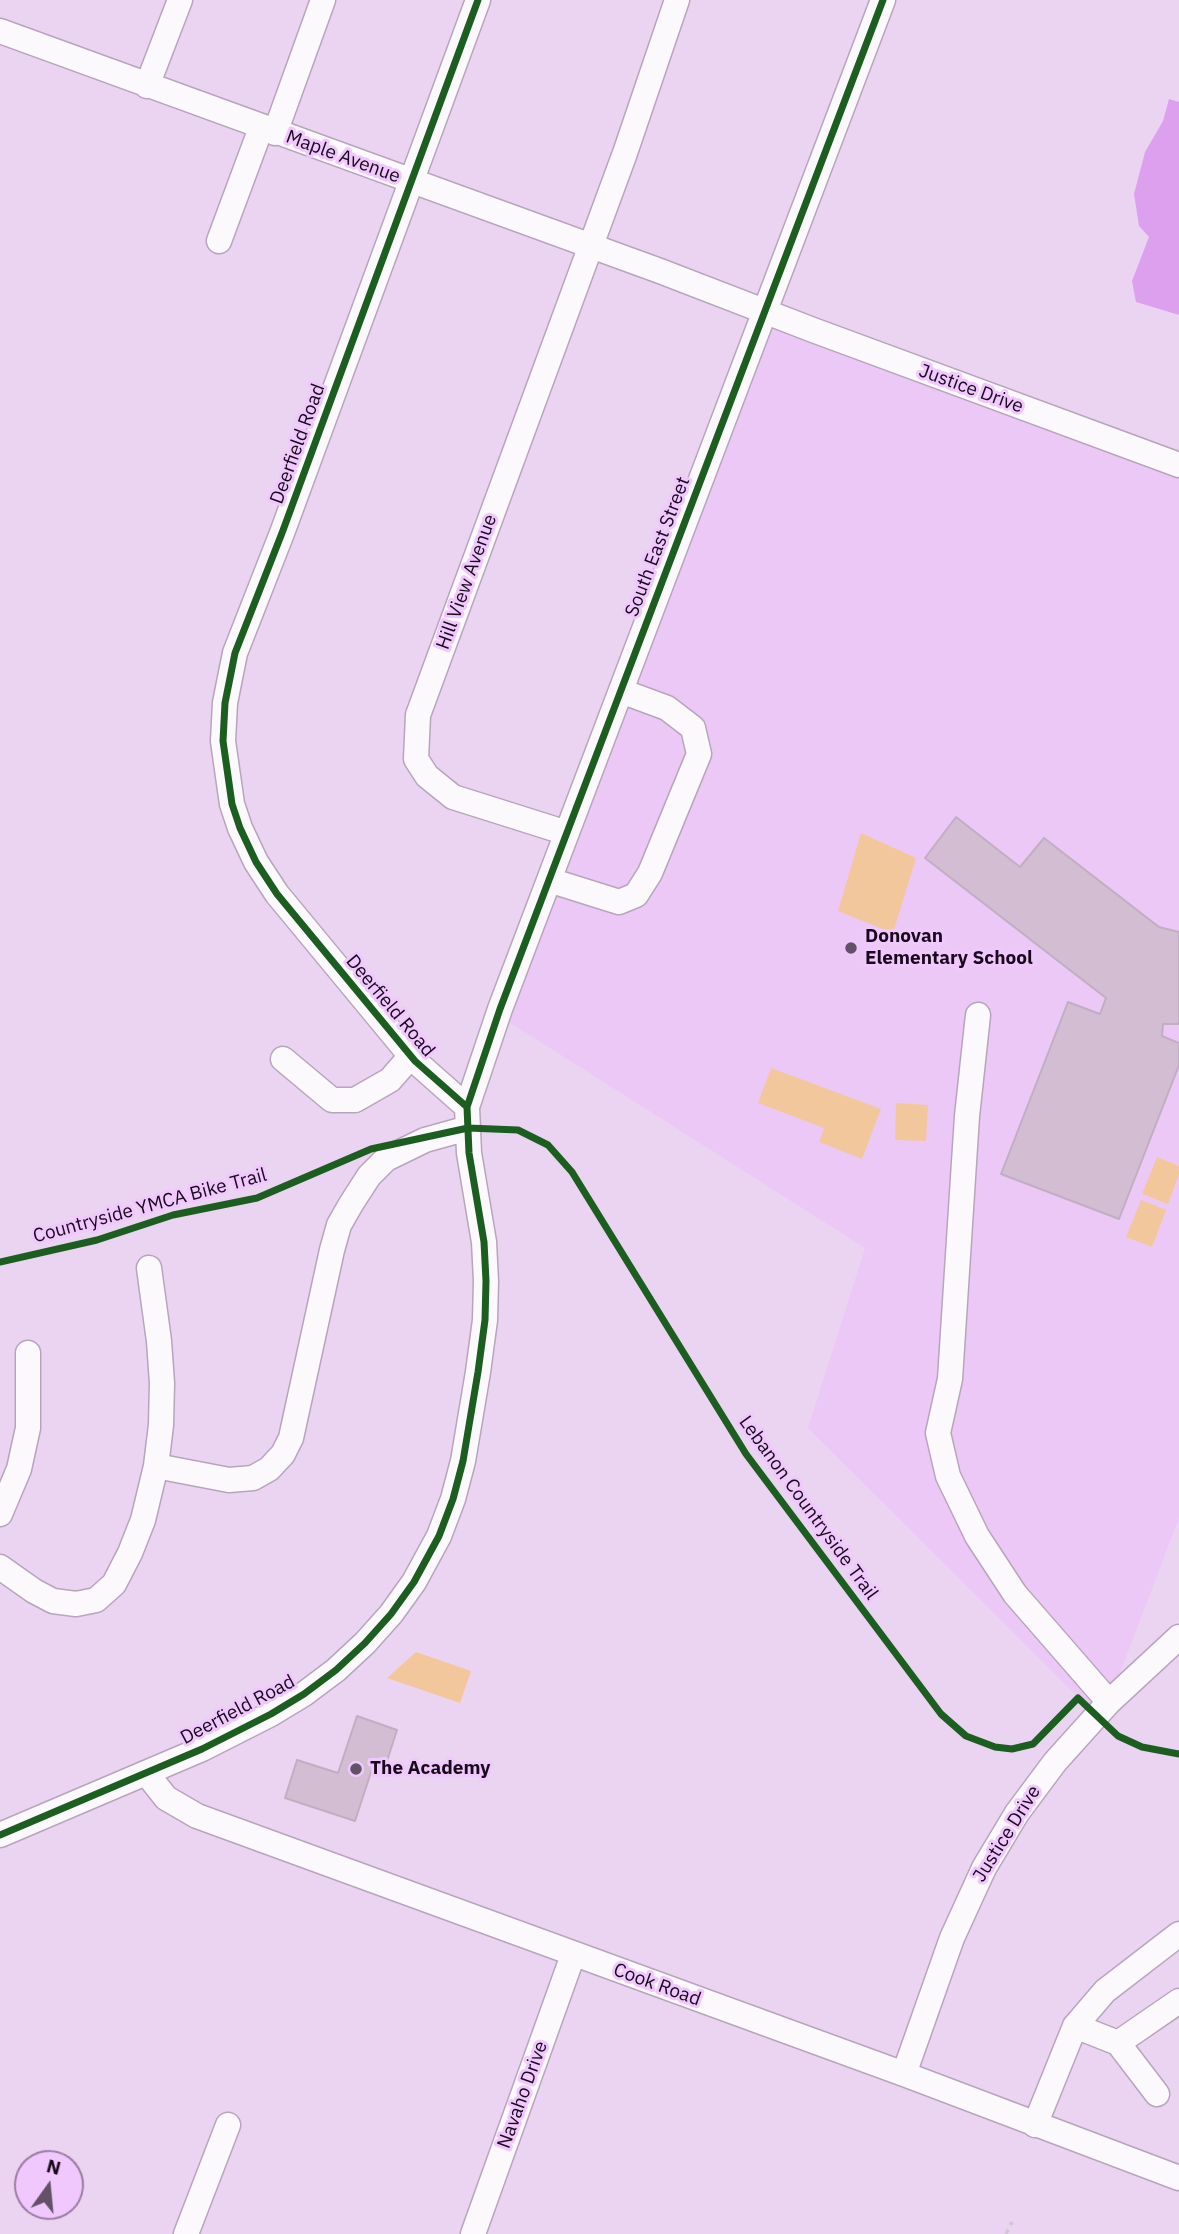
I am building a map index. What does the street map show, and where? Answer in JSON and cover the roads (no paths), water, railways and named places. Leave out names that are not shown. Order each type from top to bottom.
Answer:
[{"type":"street","points":[[147,86],[180,0]]},
{"type":"street","points":[[219,241],[323,0]]},
{"type":"street","name":"Deerfield Road","points":[[0,1835],[147,1773],[271,1714],[336,1670],[391,1614],[414,1582],[439,1536],[463,1461],[485,1320],[486,1281],[484,1242],[469,1153],[467,1117],[411,1056],[301,925],[256,862],[232,804],[223,741],[225,703],[235,653],[478,0]]},
{"type":"street","name":"Hill View Avenue","points":[[567,833],[453,797],[427,776],[416,759],[418,715],[677,0]]},
{"type":"street","name":"South East Street","points":[[467,1117],[500,1009],[883,0]]},
{"type":"street","name":"Maple Avenue","points":[[0,32],[764,312]]},
{"type":"street","name":"Justice Drive","points":[[764,312],[1179,465]]},
{"type":"street","points":[[549,880],[619,902],[636,895],[650,873],[699,754],[693,728],[667,708],[621,691]]},
{"type":"street","points":[[978,1016],[967,1115],[950,1379],[938,1433],[948,1476],[977,1536],[1015,1594],[1109,1702]]},
{"type":"street","points":[[283,1059],[332,1100],[355,1100],[390,1080],[411,1056]]},
{"type":"street","points":[[156,1466],[229,1480],[253,1478],[276,1462],[291,1438],[339,1225],[369,1177],[386,1159],[467,1117]]},
{"type":"street","points":[[0,1567],[53,1601],[76,1604],[96,1600],[114,1584],[130,1553],[156,1466],[160,1425],[162,1383],[149,1268]]},
{"type":"street","points":[[0,1514],[19,1469],[28,1428],[28,1353]]},
{"type":"street","name":"Justice Drive","points":[[904,2074],[952,1938],[984,1868],[1017,1813],[1055,1762],[1109,1702],[1179,1637]]},
{"type":"street","name":"Cook Road","points":[[147,1773],[166,1798],[197,1816],[904,2074],[1179,2178]]},
{"type":"street","points":[[1035,2124],[1075,2026],[1105,1991],[1179,1934]]},
{"type":"street","name":"Navaho Drive","points":[[473,2234],[573,1955]]},
{"type":"street","points":[[1118,2043],[1179,2001]]},
{"type":"street","points":[[1075,2026],[1118,2043],[1157,2094]]},
{"type":"street","points":[[186,2234],[228,2125]]},
{"type":"place","name":"Donovan Elementary School","points":[[851,948]]},
{"type":"place","name":"The Academy","points":[[356,1769]]}]
